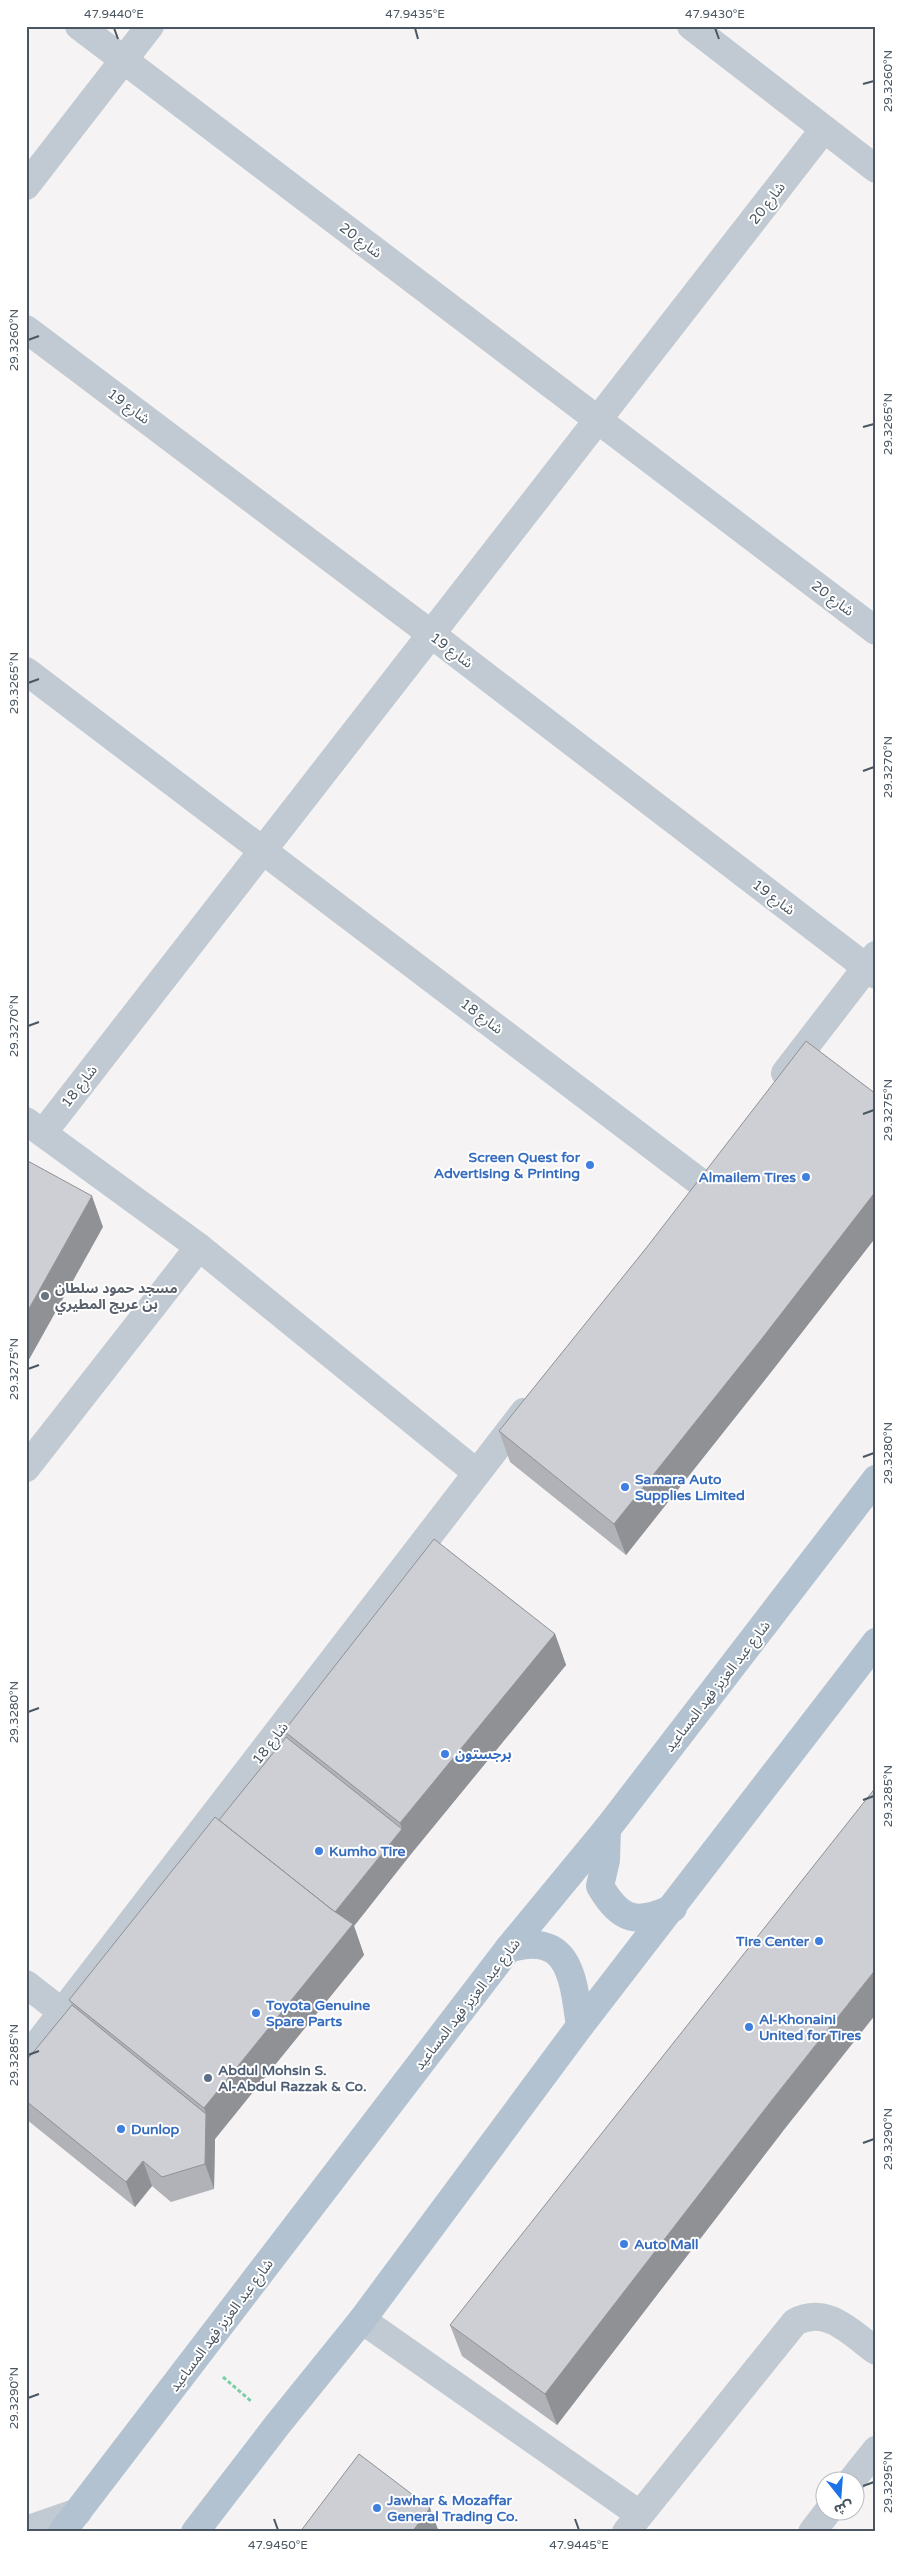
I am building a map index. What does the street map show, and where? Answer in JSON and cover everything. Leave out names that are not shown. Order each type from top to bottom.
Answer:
[{"type":"main road","name":"شارع عبد العزيز فهد المساعيد","points":[[70,2522],[508,1949],[607,1829],[876,1479]]},
{"type":"main road","points":[[195,2532],[278,2424],[362,2320],[580,2026],[673,1908],[876,1642]]},
{"type":"main road","points":[[607,1829],[606,1860],[600,1886],[611,1905],[630,1917],[653,1917],[673,1908]]},
{"type":"main road","points":[[508,1949],[529,1943],[550,1948],[566,1962],[573,1982],[580,2026]]},
{"type":"street","name":"شارع 20","points":[[79,26],[876,631]]},
{"type":"street","points":[[26,186],[150,26]]},
{"type":"street","points":[[691,26],[876,168]]},
{"type":"street","name":"شارع 20","points":[[431,634],[824,129]]},
{"type":"street","name":"شارع 19","points":[[26,329],[873,966]]},
{"type":"street","name":"شارع 18","points":[[431,634],[263,850],[34,1127],[199,1247],[477,1473]]},
{"type":"street","name":"شارع 18","points":[[26,671],[701,1183]]},
{"type":"street","points":[[772,1091],[873,966]]},
{"type":"street","points":[[682,1206],[718,1160]]},
{"type":"street","points":[[26,1468],[199,1247]]},
{"type":"street","name":"شارع 18","points":[[26,2058],[538,1395]]},
{"type":"street","points":[[26,1984],[62,2012]]},
{"type":"street","points":[[362,2320],[632,2523],[795,2322],[814,2315],[826,2317],[836,2321],[876,2351]]},
{"type":"street","points":[[860,2470],[876,2450]]},
{"type":"street","points":[[812,2532],[821,2520]]},
{"type":"street","points":[[26,2530],[70,2522]]},
{"type":"path","points":[[198,2355],[278,2424]]},
{"type":"building","points":[[806,1041],[876,1094],[876,1191],[764,1336],[614,1524],[499,1431],[647,1247]]},
{"type":"building","points":[[26,1160],[92,1196],[26,1314]]},
{"type":"building","points":[[434,1539],[555,1634],[400,1823],[284,1731]]},
{"type":"building","name":"Kumho Tire","points":[[286,1737],[402,1829],[335,1912],[219,1820]]},
{"type":"building","points":[[876,1787],[876,1969],[772,2100],[545,2394],[450,2325]]},
{"type":"building","points":[[215,1817],[331,1909],[353,1924],[204,2108],[69,2000]]},
{"type":"building","name":"Dunlop","points":[[72,2005],[206,2114],[205,2164],[162,2177],[143,2161],[126,2182],[26,2101],[26,2061]]},
{"type":"building","points":[[359,2454],[430,2508],[412,2532],[300,2532]]},
{"type":"place","name":"Screen Quest for Advertising & Printing","points":[[590,1165]]},
{"type":"place","name":"Almailem Tires","points":[[806,1177]]},
{"type":"place","name":"مسجد حمود سلطان بن عريج المطيري","points":[[45,1296]]},
{"type":"place","name":"Samara Auto Supplies Limited","points":[[625,1487]]},
{"type":"place","name":"برجستون","points":[[445,1754]]},
{"type":"place","name":"Kumho Tire","points":[[319,1851]]},
{"type":"place","name":"Tire Center","points":[[819,1941]]},
{"type":"place","name":"Toyota Genuine Spare Parts","points":[[256,2013]]},
{"type":"place","name":"Al-Khonaini United for Tires","points":[[749,2027]]},
{"type":"place","name":"Abdul Mohsin S. Al-Abdul Razzak & Co.","points":[[208,2078]]},
{"type":"place","name":"Dunlop","points":[[121,2129]]},
{"type":"place","name":"Auto Mall","points":[[624,2244]]},
{"type":"place","name":"Jawhar & Mozaffar General Trading Co.","points":[[377,2508]]}]
